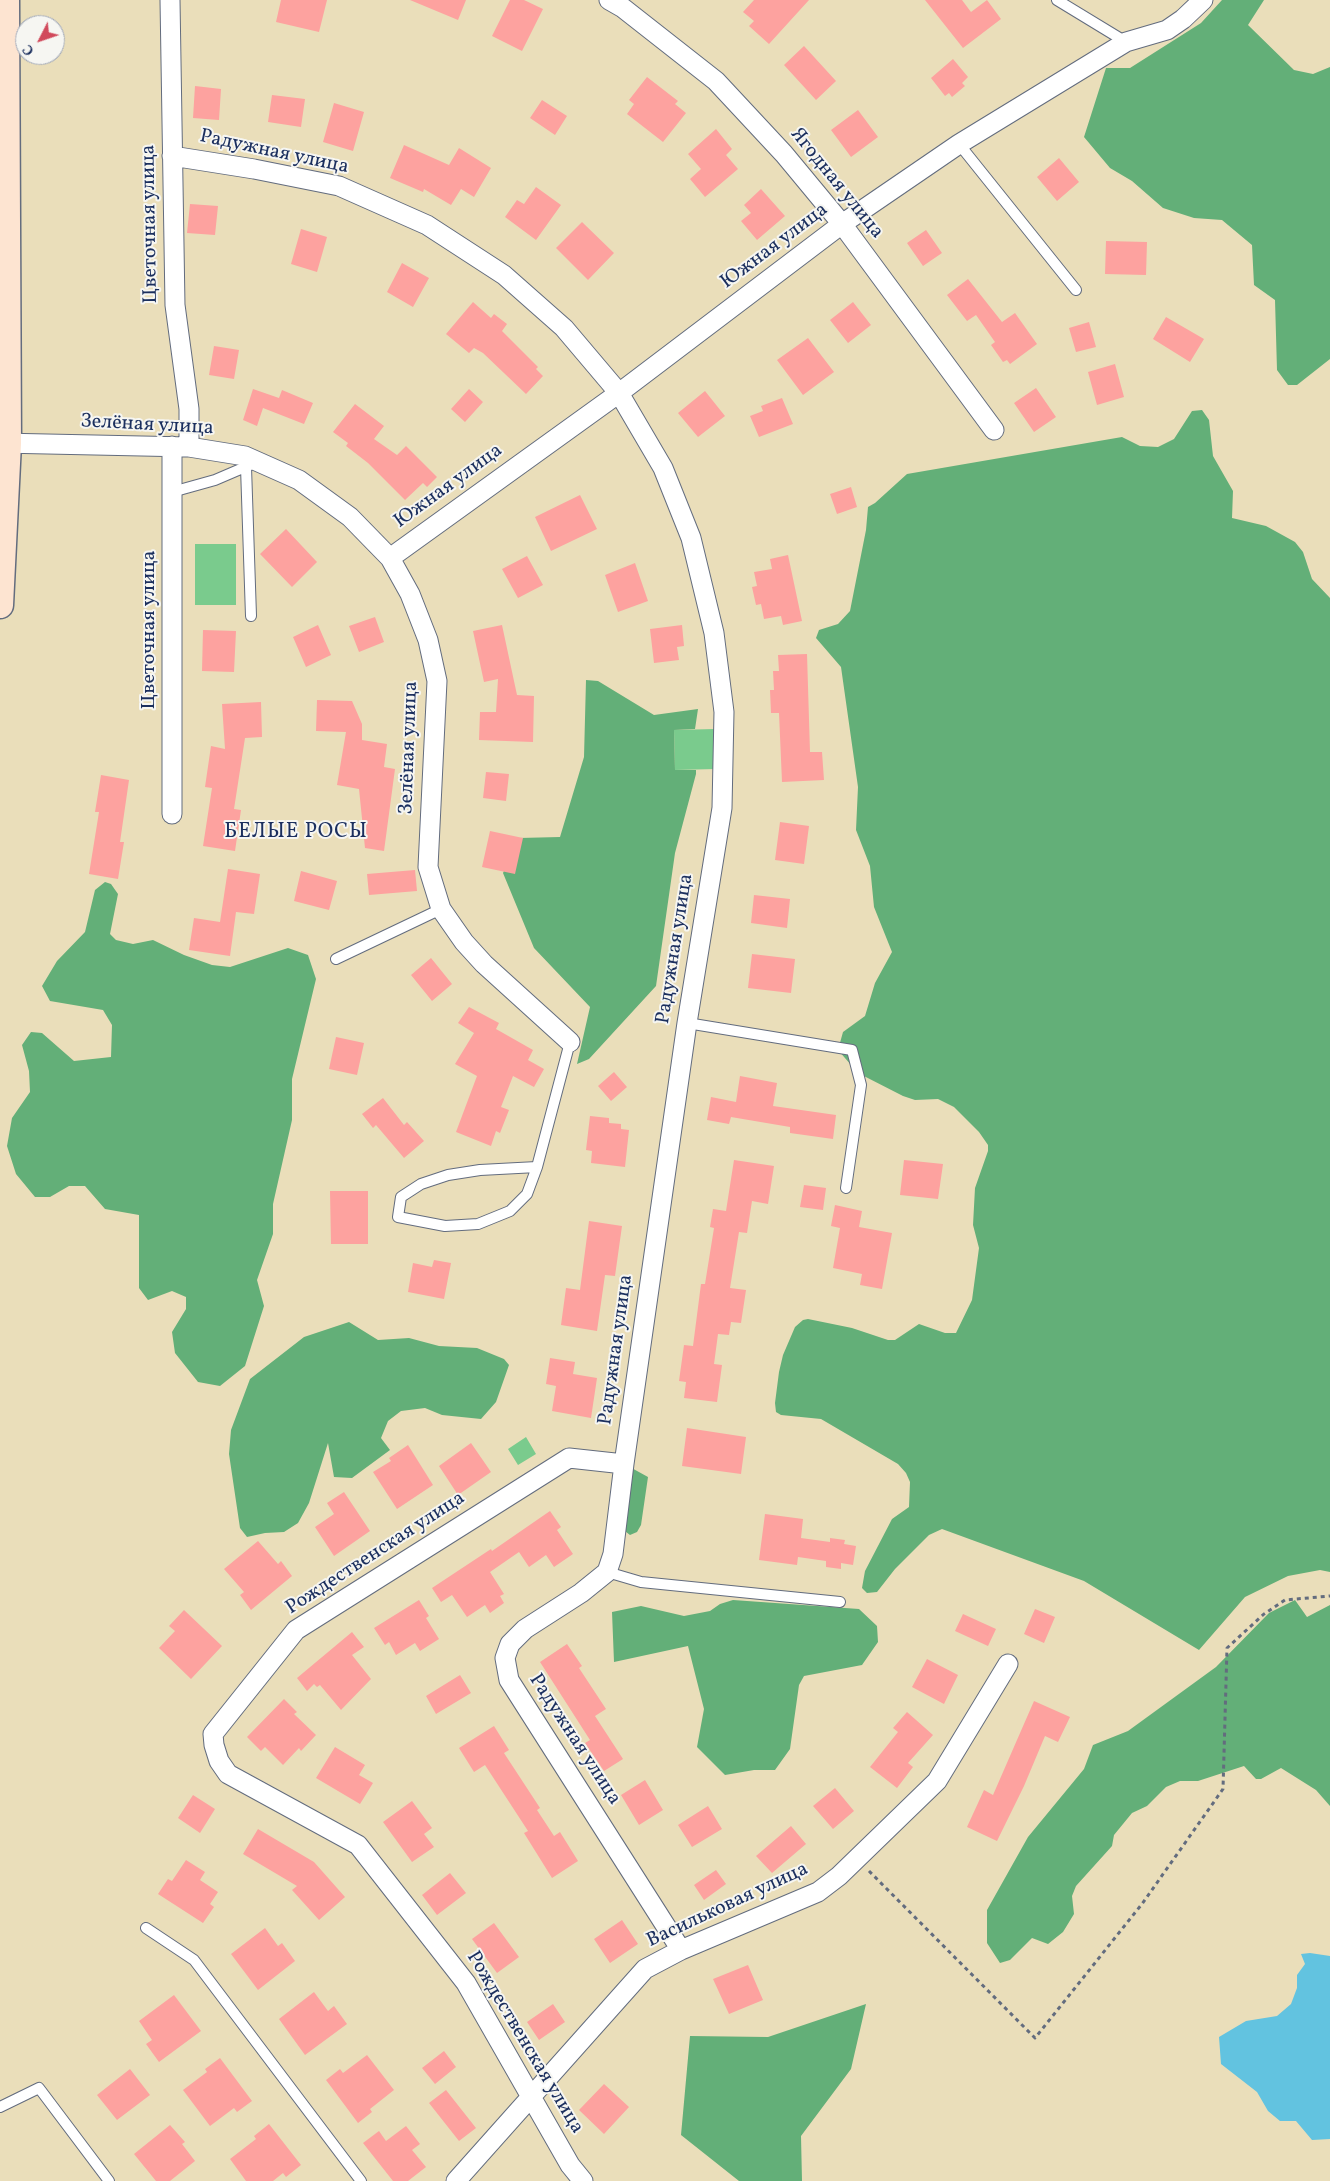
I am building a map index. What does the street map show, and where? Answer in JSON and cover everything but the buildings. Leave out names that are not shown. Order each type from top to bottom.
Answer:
[{"type":"main road","points":[[0,605],[4,443],[6,0]]},
{"type":"street","name":"Цветочная улица","points":[[170,0],[175,305],[189,409],[172,492],[172,814]]},
{"type":"street","name":"Ягодная улица","points":[[609,0],[623,8],[716,81],[784,154],[842,224],[994,430]]},
{"type":"street","name":"Южная улица","points":[[390,558],[619,393],[842,224],[959,144],[1126,42],[1167,30],[1184,19],[1203,0]]},
{"type":"street","name":"Радужная улица","points":[[172,156],[254,169],[339,186],[427,225],[504,275],[564,328],[619,393],[663,468],[691,538],[714,633],[724,712],[722,808],[687,1023],[624,1464],[613,1554],[607,1572],[581,1593],[524,1629],[510,1644],[505,1658],[509,1680],[681,1950]]},
{"type":"street","name":"Зелёная улица","points":[[4,443],[181,446],[244,456],[252,465],[299,480],[350,517],[390,558],[410,594],[428,640],[437,681],[428,867],[440,909],[464,942],[484,964],[570,1042]]},
{"type":"street","name":"Рождественская улица","points":[[583,2181],[570,2165],[466,1983],[358,1845],[228,1774],[219,1761],[213,1734],[296,1630],[569,1458],[624,1464]]},
{"type":"street","name":"Васильковая улица","points":[[456,2181],[645,1969],[681,1950],[818,1892],[857,1858],[936,1781],[1008,1664]]},
{"type":"lane","points":[[1057,0],[1126,42]]},
{"type":"lane","points":[[959,144],[1076,290]]},
{"type":"lane","points":[[172,492],[214,480],[252,465],[251,616]]},
{"type":"lane","points":[[336,959],[440,909]]},
{"type":"lane","points":[[687,1023],[852,1050],[861,1085],[846,1188]]},
{"type":"lane","points":[[538,1167],[480,1170],[448,1175],[421,1184],[402,1197],[398,1217],[445,1226],[478,1224],[510,1211],[527,1194],[538,1167],[570,1042]]},
{"type":"lane","points":[[607,1572],[641,1582],[840,1602]]},
{"type":"lane","points":[[146,1928],[194,1960],[361,2181]]},
{"type":"lane","points":[[0,2107],[40,2088],[109,2181]]},
{"type":"path","points":[[857,1858],[1035,2038],[1142,1904],[1223,1789],[1227,1648],[1264,1614],[1285,1600],[1330,1596]]},
{"type":"green space","points":[[1222,0],[1264,0],[1248,25],[1294,70],[1313,74],[1330,67],[1330,359],[1297,385],[1288,385],[1277,370],[1275,300],[1254,285],[1252,245],[1222,220],[1194,218],[1163,208],[1132,181],[1110,168],[1084,137],[1106,68],[1130,68],[1201,23]]},
{"type":"green space","points":[[1202,410],[1209,420],[1213,456],[1233,491],[1232,518],[1266,526],[1295,542],[1303,552],[1312,579],[1330,598],[1330,1572],[1320,1570],[1288,1576],[1245,1597],[1199,1650],[1084,1581],[942,1529],[929,1535],[895,1569],[877,1592],[867,1593],[862,1588],[865,1571],[892,1519],[909,1507],[910,1482],[906,1473],[898,1464],[821,1419],[781,1415],[776,1412],[775,1403],[783,1355],[795,1327],[803,1320],[808,1319],[852,1328],[888,1340],[895,1340],[919,1324],[945,1333],[956,1333],[972,1300],[979,1248],[973,1225],[975,1188],[988,1151],[988,1145],[979,1132],[954,1107],[938,1099],[915,1100],[903,1096],[858,1073],[838,1050],[843,1032],[865,1016],[875,983],[892,952],[874,907],[870,866],[856,830],[858,787],[841,667],[816,638],[819,630],[838,624],[850,611],[866,530],[868,507],[907,474],[1122,437],[1140,446],[1158,447],[1174,439],[1192,411]]},
{"type":"green space","points":[[195,544],[236,544],[236,605],[195,605]]},
{"type":"green space","points":[[586,680],[598,681],[654,715],[698,709],[695,729],[674,730],[675,770],[696,770],[696,774],[675,853],[656,986],[589,1059],[577,1064],[590,1007],[534,948],[503,873],[519,838],[560,837],[584,757]]},
{"type":"green space","points":[[715,729],[716,769],[675,770],[674,730]]},
{"type":"green space","points":[[105,882],[111,884],[118,894],[110,934],[116,940],[133,944],[153,940],[184,955],[212,965],[230,967],[288,948],[308,955],[316,979],[292,1079],[292,1120],[273,1204],[273,1234],[257,1280],[264,1306],[245,1366],[220,1386],[198,1382],[175,1353],[172,1332],[186,1309],[186,1297],[172,1291],[148,1300],[139,1288],[139,1215],[105,1209],[85,1186],[69,1186],[50,1197],[35,1197],[16,1174],[7,1146],[12,1118],[30,1092],[29,1071],[22,1045],[31,1032],[42,1033],[74,1061],[111,1057],[112,1025],[103,1010],[50,1001],[42,986],[57,961],[85,932],[95,890]]},
{"type":"green space","points":[[349,1322],[378,1340],[409,1338],[439,1346],[477,1348],[504,1359],[509,1365],[496,1402],[481,1419],[442,1415],[425,1408],[401,1411],[388,1421],[381,1438],[390,1450],[352,1478],[334,1477],[328,1443],[309,1503],[298,1523],[284,1532],[265,1533],[247,1537],[240,1528],[229,1454],[231,1430],[250,1379],[304,1337]]},
{"type":"green space","points":[[526,1437],[536,1454],[518,1465],[508,1449]]},
{"type":"green space","points":[[628,1466],[648,1477],[641,1525],[637,1532],[630,1535],[621,1528]]},
{"type":"green space","points":[[733,1600],[859,1609],[877,1626],[878,1642],[862,1665],[804,1676],[799,1685],[790,1749],[775,1770],[754,1770],[725,1775],[697,1747],[704,1709],[688,1646],[614,1662],[612,1612],[641,1606],[684,1616],[710,1611],[720,1604]]},
{"type":"green space","points":[[1295,1600],[1307,1617],[1330,1605],[1330,1806],[1316,1790],[1281,1768],[1261,1779],[1256,1779],[1244,1766],[1198,1781],[1180,1781],[1166,1787],[1147,1806],[1132,1813],[1114,1835],[1112,1846],[1076,1886],[1072,1896],[1074,1914],[1063,1932],[1048,1944],[1032,1938],[1010,1960],[1000,1963],[987,1943],[987,1910],[1028,1837],[1084,1769],[1093,1745],[1128,1731],[1216,1667],[1269,1613]]},
{"type":"green space","points":[[866,2004],[851,2069],[801,2136],[802,2181],[739,2181],[681,2135],[690,2036],[768,2037]]},
{"type":"water","points":[[1310,1953],[1330,1956],[1330,2139],[1312,2140],[1296,2121],[1280,2121],[1268,2111],[1257,2092],[1221,2064],[1219,2037],[1246,2021],[1277,2016],[1291,2004],[1297,1988],[1297,1975],[1305,1964],[1301,1954]]},
{"type":"district","name":"БЕЛЫЕ РОСЫ","points":[[296,833]]}]
